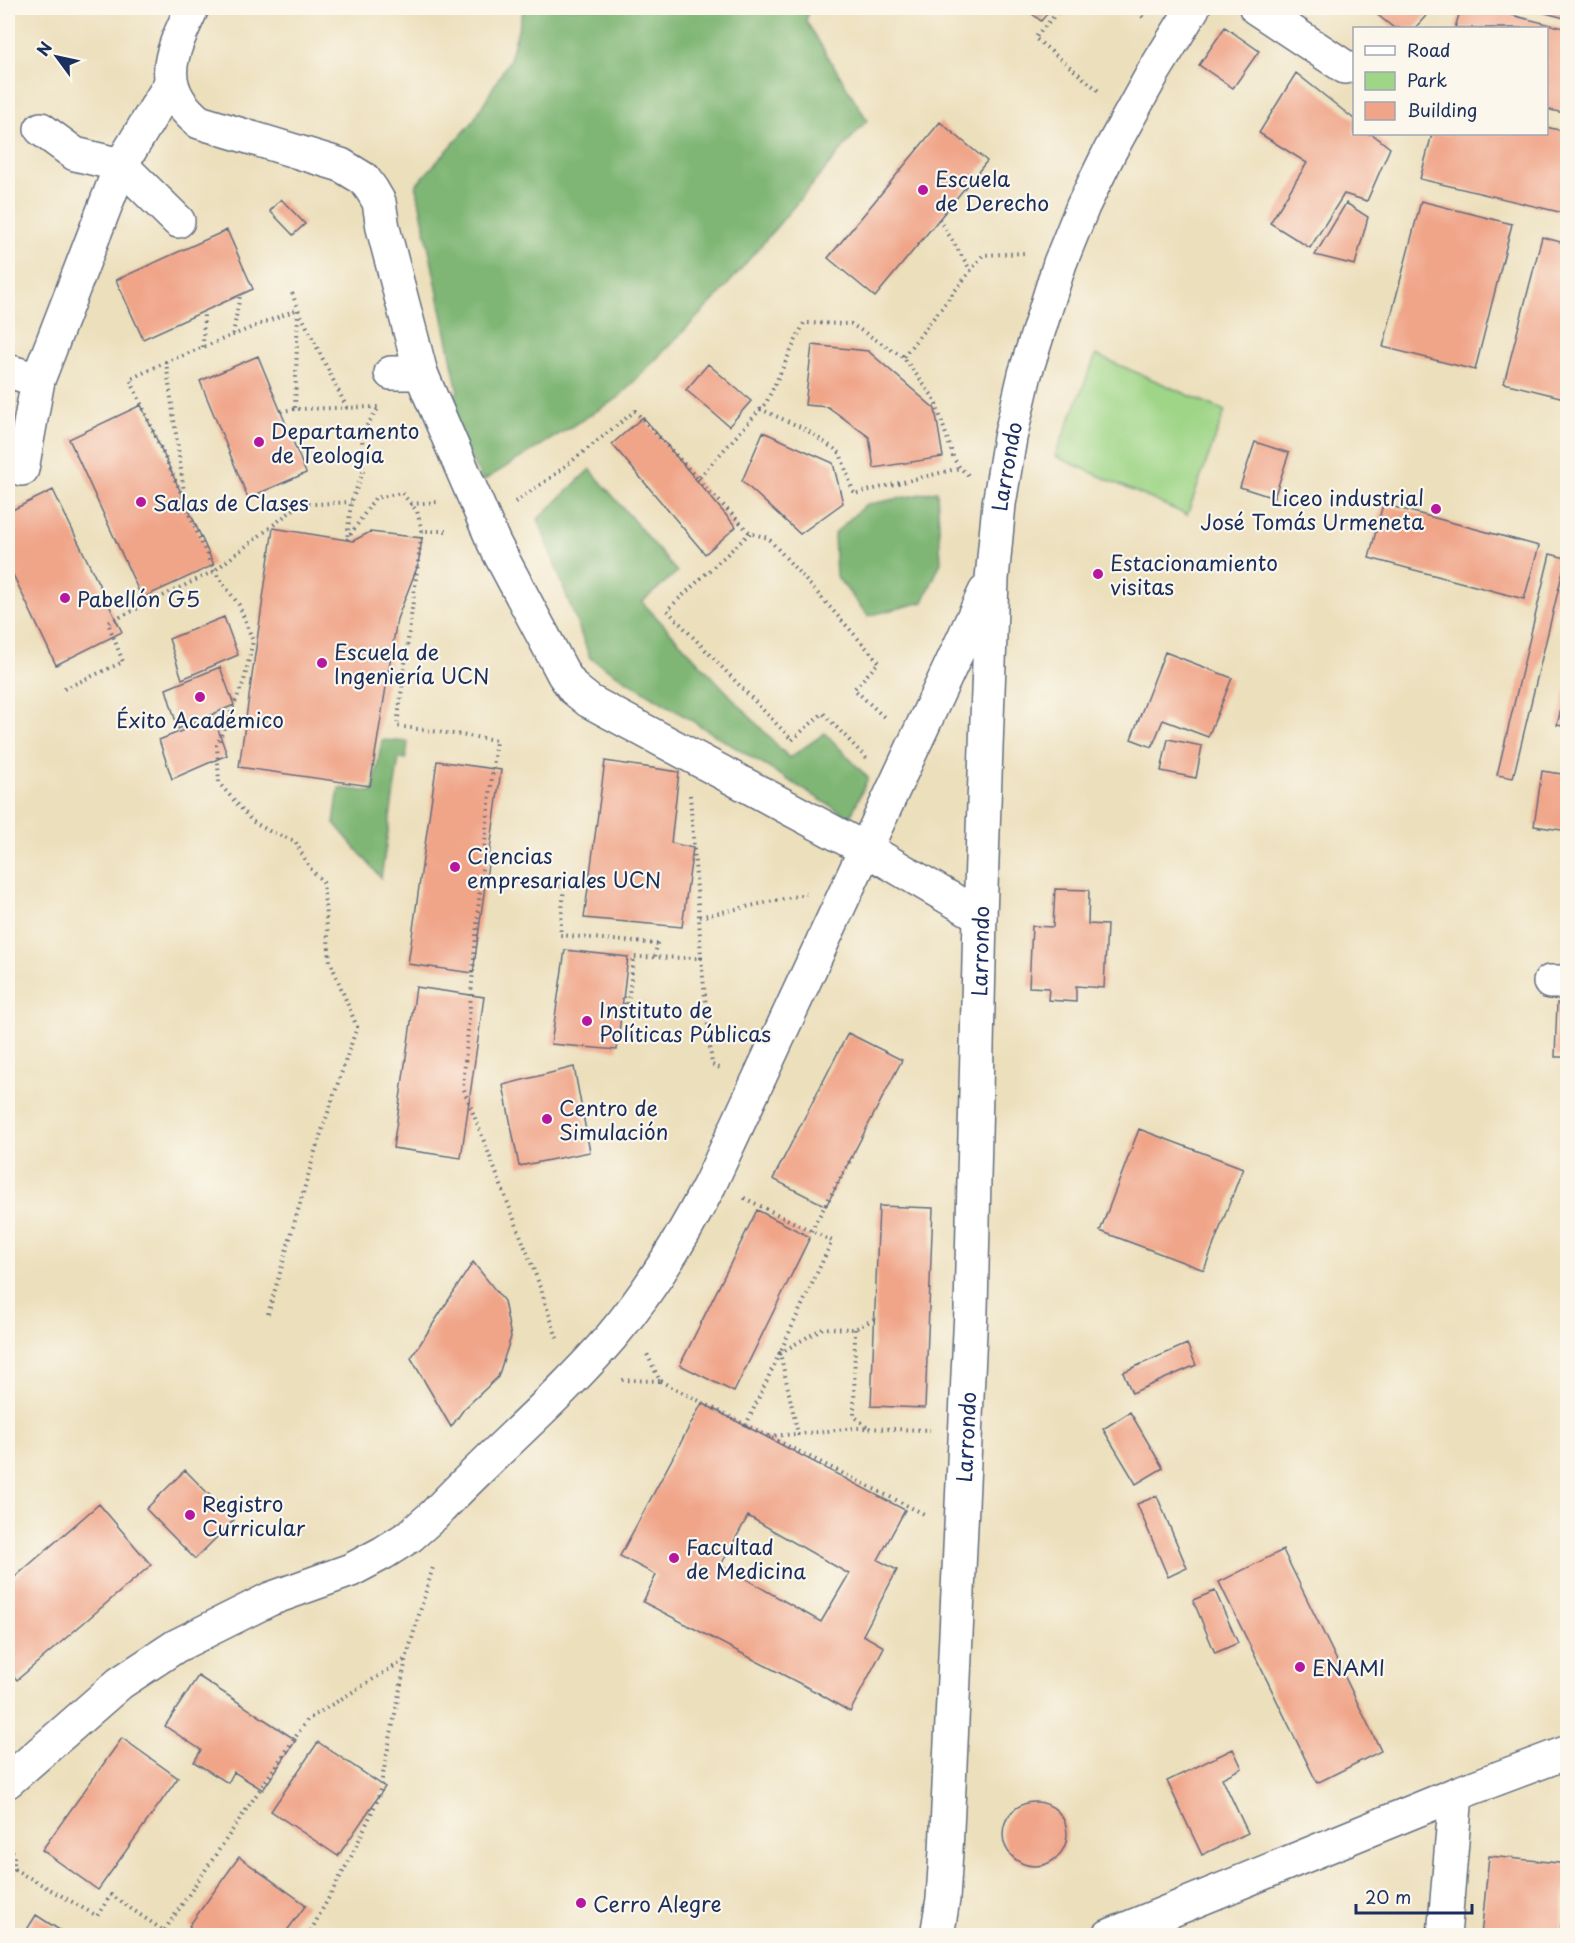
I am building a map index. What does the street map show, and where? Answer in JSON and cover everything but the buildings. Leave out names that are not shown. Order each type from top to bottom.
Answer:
[{"type":"street","points":[[192,8],[174,47],[170,65],[171,83],[181,105],[199,122],[341,165],[364,179],[379,202],[406,373],[564,675],[574,689],[589,701],[865,849],[980,916]]},
{"type":"street","name":"Larrondo","points":[[937,1935],[943,1899],[946,1851],[971,1310],[980,916],[992,579],[999,504],[1010,438],[1025,374],[1060,263],[1083,207],[1110,152],[1153,73],[1193,8]]},
{"type":"street","points":[[1256,8],[1345,67]]},
{"type":"street","points":[[22,469],[23,375],[121,165],[171,83]]},
{"type":"street","points":[[41,129],[75,154],[121,165],[178,220]]},
{"type":"street","points":[[8,1781],[120,1683],[176,1646],[270,1599],[351,1569],[410,1536],[434,1515],[610,1338],[676,1247],[710,1184],[992,579]]},
{"type":"street","points":[[1109,1935],[1456,1794],[1568,1752]]},
{"type":"street","points":[[1444,1935],[1456,1794]]},
{"type":"path","points":[[1061,8],[1035,38],[1099,91],[1093,102]]},
{"type":"path","points":[[939,219],[970,271]]},
{"type":"path","points":[[1022,252],[1026,242]]},
{"type":"path","points":[[903,357],[983,255],[1022,252],[1060,263]]},
{"type":"path","points":[[292,293],[347,408]]},
{"type":"path","points":[[233,335],[240,295]]},
{"type":"path","points":[[268,1314],[316,1148],[357,1027],[330,960],[323,882],[309,867],[295,841],[271,832],[252,821],[219,783],[217,745],[244,681],[253,641],[239,605],[214,571],[130,379],[166,362],[298,309]]},
{"type":"path","points":[[295,409],[298,309]]},
{"type":"path","points":[[203,347],[204,312]]},
{"type":"path","points":[[698,479],[766,403],[804,323],[851,324],[903,357],[934,398],[954,459],[960,468],[999,504]]},
{"type":"path","points":[[166,362],[186,507]]},
{"type":"path","points":[[281,411],[379,407],[362,433],[363,473],[351,502],[347,540],[375,498],[402,493],[417,511],[422,531],[397,726],[496,740],[463,1087],[555,1328],[569,1381]]},
{"type":"path","points":[[760,409],[805,429],[840,453],[854,494],[960,468]]},
{"type":"path","points":[[507,508],[553,476],[635,411],[750,533],[768,538],[879,662],[854,689],[914,746]]},
{"type":"path","points":[[64,689],[123,662],[108,623],[214,571],[299,505],[351,502]]},
{"type":"path","points":[[422,531],[454,531]]},
{"type":"path","points":[[750,533],[668,610],[792,740],[823,713],[894,787]]},
{"type":"path","points":[[700,795],[690,789],[700,958],[712,1065],[756,1084]]},
{"type":"path","points":[[482,878],[564,887],[560,935],[657,944],[655,957]]},
{"type":"path","points":[[699,917],[810,893],[806,904]]},
{"type":"path","points":[[623,998],[627,1009],[634,957],[700,958]]},
{"type":"path","points":[[812,1231],[855,1152]]},
{"type":"path","points":[[710,1184],[832,1242],[746,1425]]},
{"type":"path","points":[[780,1353],[823,1328],[855,1329],[874,1319]]},
{"type":"path","points":[[855,1329],[854,1416],[867,1428]]},
{"type":"path","points":[[780,1353],[798,1434]]},
{"type":"path","points":[[660,1382],[959,1532]]},
{"type":"path","points":[[768,1436],[867,1428],[939,1430]]},
{"type":"path","points":[[308,1935],[352,1855],[378,1799],[406,1659],[436,1557]]},
{"type":"path","points":[[14,1869],[97,1916],[111,1895],[164,1931],[307,1720],[406,1659]]},
{"type":"path","points":[[8,1847],[14,1853],[14,1869],[8,1880]]},
{"type":"green space","points":[[524,8],[809,8],[806,21],[867,120],[719,295],[618,398],[483,481],[440,405],[458,392],[416,185],[472,123],[510,59]]},
{"type":"green space","points":[[1096,355],[1225,411],[1187,515],[1055,456]]},
{"type":"green space","points":[[590,469],[677,572],[642,602],[789,758],[825,733],[868,778],[850,818],[590,658],[538,519]]},
{"type":"green space","points":[[937,491],[941,562],[923,602],[868,616],[836,576],[834,534],[865,505]]},
{"type":"green space","points":[[382,740],[408,742],[406,759],[399,758],[381,878],[334,823],[339,788],[373,792]]},
{"type":"place","name":"Escuela de Derecho","points":[[923,190]]},
{"type":"place","name":"Departamento de Teología","points":[[259,442]]},
{"type":"place","name":"Salas de Clases","points":[[141,502]]},
{"type":"place","name":"Liceo industrial José Tomás Urmeneta","points":[[1436,509]]},
{"type":"place","name":"Estacionamiento visitas","points":[[1098,574]]},
{"type":"place","name":"Pabellón G5","points":[[65,598]]},
{"type":"place","name":"Escuela de Ingeniería UCN","points":[[322,663]]},
{"type":"place","name":"Éxito Académico","points":[[200,697]]},
{"type":"place","name":"Ciencias empresariales UCN","points":[[455,867]]},
{"type":"place","name":"Instituto de Políticas Públicas","points":[[587,1021]]},
{"type":"place","name":"Centro de Simulación","points":[[547,1119]]},
{"type":"place","name":"Registro Curricular","points":[[190,1515]]},
{"type":"place","name":"Facultad de Medicina","points":[[674,1558]]},
{"type":"place","name":"ENAMI","points":[[1300,1667]]},
{"type":"place","name":"Cerro Alegre","points":[[581,1903]]}]
